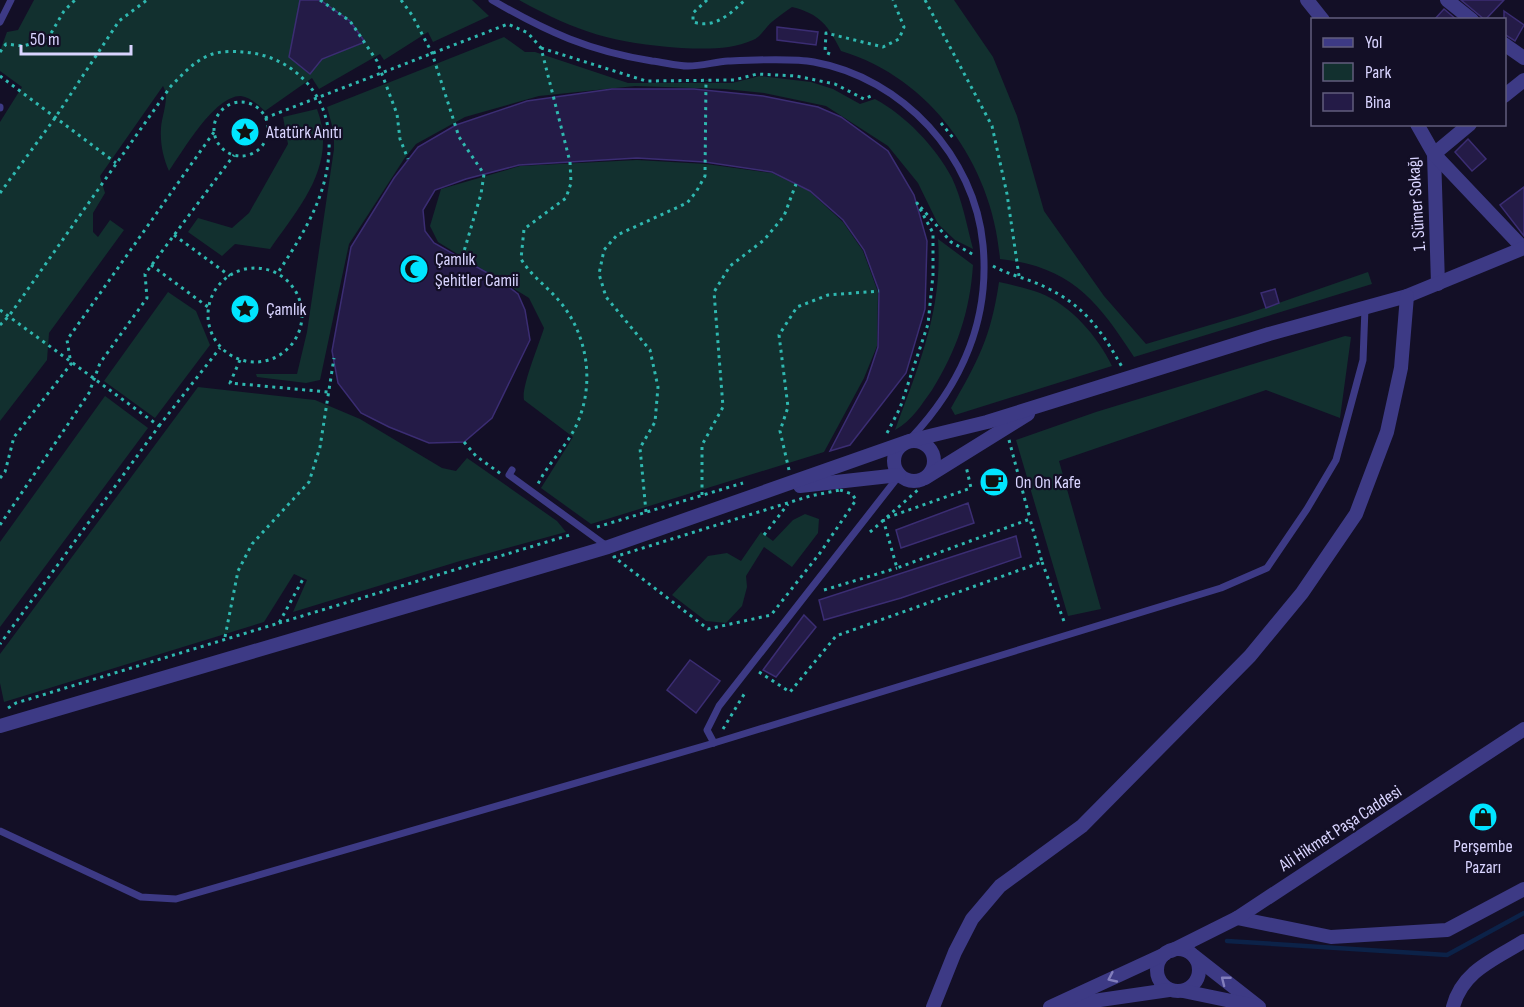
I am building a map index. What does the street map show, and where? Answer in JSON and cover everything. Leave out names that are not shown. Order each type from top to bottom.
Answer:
[{"type":"street","points":[[1307,0],[1321,18]]},
{"type":"street","points":[[1447,0],[1470,18]]},
{"type":"street","points":[[1506,45],[1524,58]]},
{"type":"street","points":[[1506,94],[1524,80]]},
{"type":"street","name":"1. Sümer Sokağı","points":[[1418,126],[1434,154],[1438,284]]},
{"type":"street","points":[[1,719],[608,547],[785,487],[909,441],[1045,403],[1269,333],[1407,296],[1438,284],[1523,248],[1434,154],[1468,126]]},
{"type":"street","points":[[933,1007],[954,952],[972,919],[1000,886],[1082,826],[1250,656],[1302,593],[1356,514],[1387,432],[1401,368],[1407,296]]},
{"type":"street","points":[[785,487],[899,475],[912,481],[926,480],[964,452],[1045,403]]},
{"type":"street","points":[[899,475],[894,462],[897,449],[909,441],[922,442],[932,450],[935,462],[926,480]]},
{"type":"street","name":"Ali Hikmet Paşa Caddesi","points":[[1050,1007],[1237,918],[1524,729]]},
{"type":"street","points":[[1237,918],[1331,937],[1448,930],[1524,889]]},
{"type":"street","points":[[1453,1007],[1459,990],[1476,969],[1524,941]]},
{"type":"street","points":[[1185,950],[1260,1007],[1210,1002],[1163,986],[1157,973],[1160,959],[1168,952],[1185,950]]},
{"type":"street","points":[[1055,1007],[1190,989],[1198,978],[1199,964],[1191,953]]},
{"type":"lane","points":[[0,22],[11,0]]},
{"type":"lane","points":[[492,0],[544,30],[610,55],[688,66],[729,61],[814,62],[868,78],[901,101],[933,130],[964,173],[981,216],[986,273],[972,346],[960,371],[909,441]]},
{"type":"lane","points":[[0,831],[141,897],[176,899],[714,743],[1210,592],[1267,568],[1336,460],[1363,360],[1365,308]]},
{"type":"lane","points":[[512,470],[509,475],[608,547]]},
{"type":"lane","points":[[714,743],[707,730],[719,706],[799,600],[899,475]]},
{"type":"path","points":[[0,52],[6,44],[23,46],[47,40],[64,11],[75,0]]},
{"type":"path","points":[[0,193],[55,118],[119,21],[147,0]]},
{"type":"path","points":[[320,0],[350,21],[383,73],[408,159]]},
{"type":"path","points":[[401,0],[412,15],[432,53],[459,137],[484,174],[481,194],[462,258]]},
{"type":"path","points":[[707,0],[693,13],[693,22],[705,26],[726,18],[746,0]]},
{"type":"path","points":[[835,56],[825,52],[826,33],[883,47],[899,39],[904,27],[893,0]]},
{"type":"path","points":[[925,0],[992,126],[1007,194],[1019,276]]},
{"type":"path","points":[[265,118],[508,24],[528,33],[541,48],[570,162],[571,183],[566,198],[524,229],[521,259],[538,281],[561,303],[572,320],[584,349],[587,377],[585,400],[575,428],[535,489]]},
{"type":"path","points":[[541,48],[646,81],[734,80],[758,74],[796,76],[835,84],[864,99],[876,94]]},
{"type":"path","points":[[0,325],[9,316],[171,86],[191,65],[211,54],[231,51],[256,52],[275,58],[304,78],[318,98],[329,140],[317,210],[277,274]]},
{"type":"path","points":[[0,76],[116,163]]},
{"type":"path","points":[[646,512],[640,448],[655,422],[658,387],[650,350],[606,297],[599,274],[604,250],[617,235],[687,203],[701,184],[705,176],[706,80]]},
{"type":"path","points":[[0,478],[5,472],[14,436],[71,364],[68,340],[214,132],[218,115],[231,104],[248,103],[256,106],[265,118],[268,129],[262,146],[247,156],[234,155],[221,148],[214,132]]},
{"type":"path","points":[[939,121],[958,145]]},
{"type":"path","points":[[0,525],[89,393],[100,363],[147,298],[145,274],[234,155]]},
{"type":"path","points":[[702,495],[702,445],[723,406],[714,292],[730,266],[764,240],[784,216],[796,184]]},
{"type":"path","points":[[174,235],[230,276]]},
{"type":"path","points":[[976,245],[978,257]]},
{"type":"path","points":[[993,277],[994,255]]},
{"type":"path","points":[[151,265],[208,307]]},
{"type":"path","points":[[250,268],[266,269],[277,274],[293,287],[300,302],[302,318],[298,334],[288,348],[275,358],[261,362],[240,360],[220,348],[210,329],[208,307],[213,293],[230,276],[250,268]]},
{"type":"path","points":[[789,503],[785,487],[789,469],[780,431],[788,407],[778,335],[797,307],[828,295],[879,291]]},
{"type":"path","points":[[0,310],[159,426]]},
{"type":"path","points":[[0,644],[159,426],[220,348]]},
{"type":"path","points":[[225,638],[238,571],[242,562],[252,544],[309,482],[320,447],[334,358]]},
{"type":"path","points":[[240,360],[230,383],[328,392]]},
{"type":"path","points":[[1112,372],[1123,369]]},
{"type":"path","points":[[1000,439],[1008,436],[1042,562],[1065,624]]},
{"type":"path","points":[[464,442],[476,456],[503,475]]},
{"type":"path","points":[[883,519],[972,488],[964,452]]},
{"type":"path","points":[[778,472],[789,469],[797,470]]},
{"type":"path","points":[[868,534],[926,480]]},
{"type":"path","points":[[1,719],[16,703],[746,482]]},
{"type":"path","points":[[764,535],[789,503],[840,490],[852,494],[856,500],[820,553],[771,615],[708,628],[614,557],[789,503]]},
{"type":"path","points":[[883,519],[897,568]]},
{"type":"path","points":[[817,596],[824,590],[897,568],[1030,519]]},
{"type":"path","points":[[763,663],[758,671],[790,692],[836,636],[1042,562]]},
{"type":"path","points":[[279,623],[303,579]]},
{"type":"path","points":[[714,743],[751,682]]},
{"type":"green space","points":[[34,0],[472,0],[489,16],[433,42],[428,32],[384,60],[380,54],[319,89],[312,78],[265,111],[244,97],[231,98],[210,114],[169,171],[161,139],[166,101],[163,86],[100,176],[105,193],[93,213],[93,232],[98,237],[110,220],[124,230],[49,333],[47,360],[0,421],[0,122],[22,87],[0,71],[0,51],[7,32],[18,30]]},
{"type":"green space","points":[[519,0],[954,0],[993,57],[1017,116],[1044,211],[1104,296],[1146,344],[1247,314],[1368,272],[1372,284],[1134,357],[1094,303],[1064,278],[1025,263],[1000,259],[995,225],[985,191],[971,160],[952,131],[929,104],[903,82],[874,64],[841,51],[827,27],[810,13],[792,7],[770,23],[756,39],[736,46],[699,49],[635,43],[597,34],[560,21]]},
{"type":"green space","points":[[504,37],[525,52],[535,52],[628,83],[732,83],[760,76],[811,82],[833,89],[860,104],[875,99],[909,123],[945,166],[959,195],[973,249],[955,240],[938,224],[918,183],[888,146],[826,106],[764,93],[725,89],[635,86],[539,96],[465,117],[416,144],[349,244],[320,380],[306,383],[257,377],[256,374],[297,374],[307,332],[334,149],[334,133],[327,107]]},
{"type":"green space","points":[[317,109],[322,129],[323,148],[319,167],[304,201],[270,249],[235,244],[222,256],[188,232],[198,218],[232,228],[249,213],[288,144],[283,117]]},
{"type":"green space","points":[[637,160],[706,164],[772,173],[809,191],[843,222],[863,251],[878,292],[877,346],[864,378],[824,452],[591,524],[541,488],[573,437],[524,400],[528,376],[544,328],[529,298],[438,242],[430,226],[441,189],[520,166]]},
{"type":"green space","points":[[938,239],[973,265],[969,298],[961,330],[941,375],[920,407],[895,430],[920,359],[933,313],[939,265]]},
{"type":"green space","points":[[999,282],[1040,293],[1062,305],[1091,333],[1112,366],[955,415],[951,408],[982,348],[992,318]]},
{"type":"green space","points":[[168,292],[196,311],[210,345],[155,418],[104,381]]},
{"type":"green space","points":[[1345,336],[1351,337],[1340,418],[1266,390],[1059,461],[1101,609],[1068,616],[1016,440],[1096,412]]},
{"type":"green space","points":[[198,387],[315,400],[360,419],[442,468],[456,471],[467,458],[557,521],[566,532],[460,561],[293,612],[307,580],[294,574],[264,622],[4,702],[0,683],[0,654]]},
{"type":"green space","points":[[105,396],[148,428],[0,627],[0,542]]},
{"type":"green space","points":[[805,514],[819,519],[818,533],[792,567],[764,547],[746,576],[747,587],[742,606],[726,623],[706,621],[672,595],[708,556],[727,553],[741,561],[761,532],[773,541],[793,520]]},
{"type":"building","points":[[300,0],[320,0],[350,21],[365,42],[322,59],[310,74],[289,57]]},
{"type":"building","points":[[1461,0],[1504,0],[1487,18],[1483,18]]},
{"type":"building","points":[[1444,9],[1455,18],[1436,18]]},
{"type":"building","points":[[1504,11],[1524,25],[1515,41],[1506,35],[1506,18],[1504,18]]},
{"type":"building","points":[[777,27],[818,32],[816,45],[777,40]]},
{"type":"building","name":"Çamlık Şehitler Camii","points":[[612,89],[694,89],[763,96],[818,107],[841,117],[888,151],[914,195],[927,241],[925,309],[906,373],[850,445],[830,451],[867,380],[878,347],[879,291],[864,250],[843,220],[810,191],[772,172],[705,162],[637,158],[519,165],[435,190],[423,210],[425,231],[434,243],[500,280],[518,294],[525,310],[530,340],[492,418],[464,442],[429,443],[389,427],[361,413],[338,383],[332,351],[351,247],[394,178],[418,147],[456,125],[527,101]]},
{"type":"building","points":[[1468,139],[1486,159],[1472,171],[1455,152]]},
{"type":"building","points":[[1524,187],[1524,236],[1500,205]]},
{"type":"building","points":[[1275,289],[1279,303],[1266,308],[1261,293]]},
{"type":"building","points":[[968,503],[974,523],[901,548],[896,530]]},
{"type":"building","points":[[1016,536],[1021,557],[901,598],[824,620],[819,600]]},
{"type":"building","points":[[804,615],[816,627],[776,677],[763,670]]},
{"type":"building","points":[[690,660],[720,681],[696,713],[667,690]]},
{"type":"waterway","points":[[1227,941],[1447,955],[1524,913]]},
{"type":"place","name":"Atatürk Anıtı","points":[[245,132]]},
{"type":"place","name":"Çamlık Şehitler Camii","points":[[414,269]]},
{"type":"place","name":"Çamlık","points":[[245,309]]},
{"type":"place","name":"On On Kafe","points":[[994,482]]},
{"type":"place","name":"Perşembe Pazarı","points":[[1483,817]]}]
